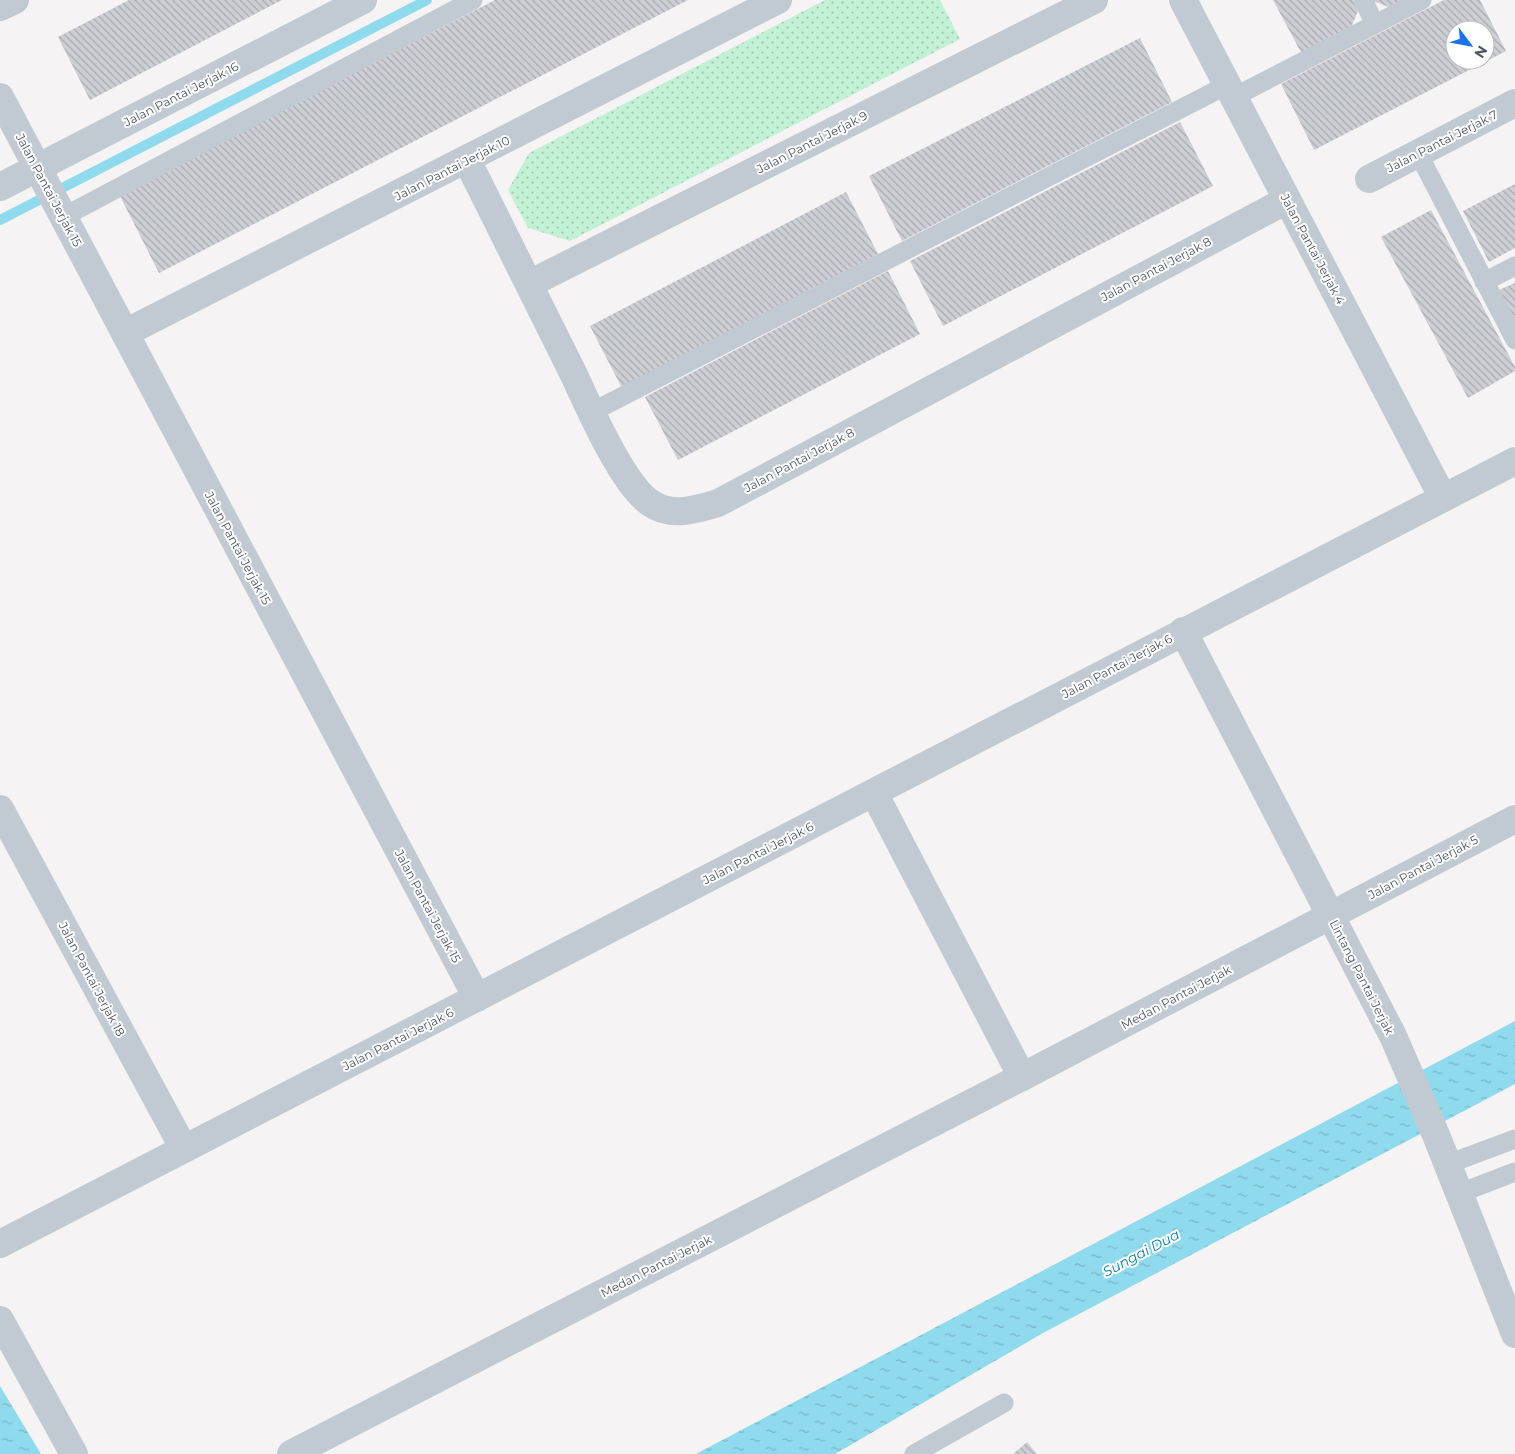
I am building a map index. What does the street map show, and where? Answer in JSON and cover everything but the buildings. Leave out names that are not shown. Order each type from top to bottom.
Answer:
[{"type":"street","points":[[0,7],[15,0]]},
{"type":"street","name":"Jalan Pantai Jerjak 16","points":[[0,187],[40,174],[363,0]]},
{"type":"street","name":"Jalan Pantai Jerjak 10","points":[[125,333],[778,0]]},
{"type":"street","name":"Jalan Pantai Jerjak 9","points":[[529,284],[1094,0]]},
{"type":"street","name":"Jalan Pantai Jerjak 4","points":[[1183,0],[1443,498]]},
{"type":"street","name":"Jalan Pantai Jerjak 15","points":[[0,97],[477,998]]},
{"type":"street","name":"Jalan Pantai Jerjak 7","points":[[1369,179],[1515,103]]},
{"type":"street","name":"Jalan Pantai Jerjak 8","points":[[467,160],[592,412],[633,488],[650,503],[670,511],[687,512],[718,503],[1287,200]]},
{"type":"street","name":"Jalan Pantai Jerjak 6","points":[[0,1244],[1515,461]]},
{"type":"street","name":"Lintang Pantai Jerjak","points":[[1183,631],[1393,1036],[1460,1193],[1515,1334]]},
{"type":"street","points":[[874,793],[1022,1077]]},
{"type":"street","name":"Jalan Pantai Jerjak 18","points":[[0,808],[184,1149]]},
{"type":"street","name":"Jalan Pantai Jerjak 5","points":[[1331,916],[1515,819]]},
{"type":"street","name":"Medan Pantai Jerjak","points":[[291,1454],[1331,916]]},
{"type":"street","points":[[0,1320],[74,1454]]},
{"type":"lane","points":[[61,213],[473,0]]},
{"type":"lane","points":[[1363,0],[1375,24]]},
{"type":"lane","points":[[592,412],[1230,91],[1375,24],[1422,0]]},
{"type":"lane","points":[[1418,153],[1515,340]]},
{"type":"lane","points":[[1484,282],[1515,266]]},
{"type":"lane","points":[[1448,1164],[1515,1139]]},
{"type":"lane","points":[[1460,1193],[1515,1172]]},
{"type":"lane","points":[[914,1454],[1004,1403]]},
{"type":"green space","points":[[825,0],[940,0],[960,39],[570,241],[528,228],[508,190],[529,153]]},
{"type":"water","name":"Sungai Dua","points":[[1515,1021],[1515,1084],[1043,1333],[835,1454],[696,1454]]},
{"type":"water","points":[[0,1386],[41,1454],[0,1454]]},
{"type":"waterway","points":[[0,220],[427,0]]}]
